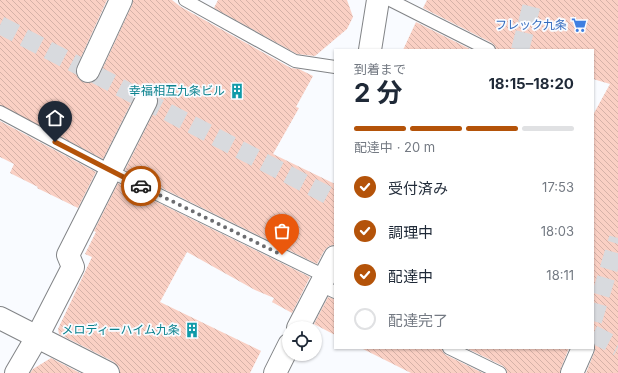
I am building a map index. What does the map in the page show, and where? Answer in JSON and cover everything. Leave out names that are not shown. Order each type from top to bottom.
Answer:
[{"type":"street","points":[[88,71],[122,0]]},
{"type":"street","points":[[370,49],[378,0]]},
{"type":"street","points":[[16,373],[37,337],[73,267],[68,256],[146,102]]},
{"type":"street","points":[[303,321],[327,284],[334,260]]},
{"type":"street","points":[[0,318],[108,373]]},
{"type":"street","points":[[572,373],[583,349]]},
{"type":"street","points":[[277,372],[282,361]]},
{"type":"lane","points":[[185,0],[295,61],[334,67]]},
{"type":"lane","points":[[390,0],[488,49]]},
{"type":"lane","points":[[0,112],[327,284]]},
{"type":"lane","points":[[451,349],[500,373]]},
{"type":"building","points":[[0,0],[107,0],[77,66],[76,72],[78,78],[83,82],[89,83],[95,81],[99,76],[133,0],[172,0],[181,7],[291,68],[299,69],[313,76],[296,107],[299,108],[273,154],[334,184],[334,245],[329,246],[324,251],[317,264],[125,170],[157,106],[157,95],[151,90],[140,90],[135,95],[103,159],[0,105]]},
{"type":"building","points":[[218,0],[347,0],[353,17],[347,29],[315,56],[297,54],[214,8]]},
{"type":"building","points":[[427,0],[618,0],[618,373],[586,373],[595,347],[594,113],[610,84],[594,79],[594,49],[496,49],[492,43],[423,8]]},
{"type":"building","points":[[416,22],[470,49],[403,49]]},
{"type":"building","points":[[0,121],[96,172],[78,208],[10,173],[14,164],[0,157]]},
{"type":"building","points":[[118,183],[310,277],[292,313],[272,302],[274,298],[255,290],[187,252],[160,302],[261,351],[250,373],[120,373],[119,367],[114,362],[59,334],[58,329],[92,257],[85,254],[96,232],[94,231]]},
{"type":"building","points":[[328,297],[334,299],[334,334],[322,328],[322,321],[316,321]]},
{"type":"building","points":[[363,349],[442,349],[446,355],[483,373],[411,373]]},
{"type":"building","points":[[468,349],[569,349],[560,373],[507,373],[503,366]]},
{"type":"building","points":[[51,358],[80,373],[30,373],[33,369]]},
{"type":"tunnel","points":[[520,49],[533,0]]},
{"type":"tunnel","points":[[0,25],[334,198]]},
{"type":"tunnel","points":[[594,318],[618,238]]},
{"type":"tunnel","points":[[594,335],[618,347]]},
{"type":"way so far","points":[[141,186],[282,255]]},
{"type":"place","name":"フレック九条","points":[[579,25]]},
{"type":"place","name":"幸福相互九条ビル","points":[[237,91]]},
{"type":"place","name":"メロディーハイム九条","points":[[192,330]]},
{"type":"route","points":[[55,142],[141,186]]}]
